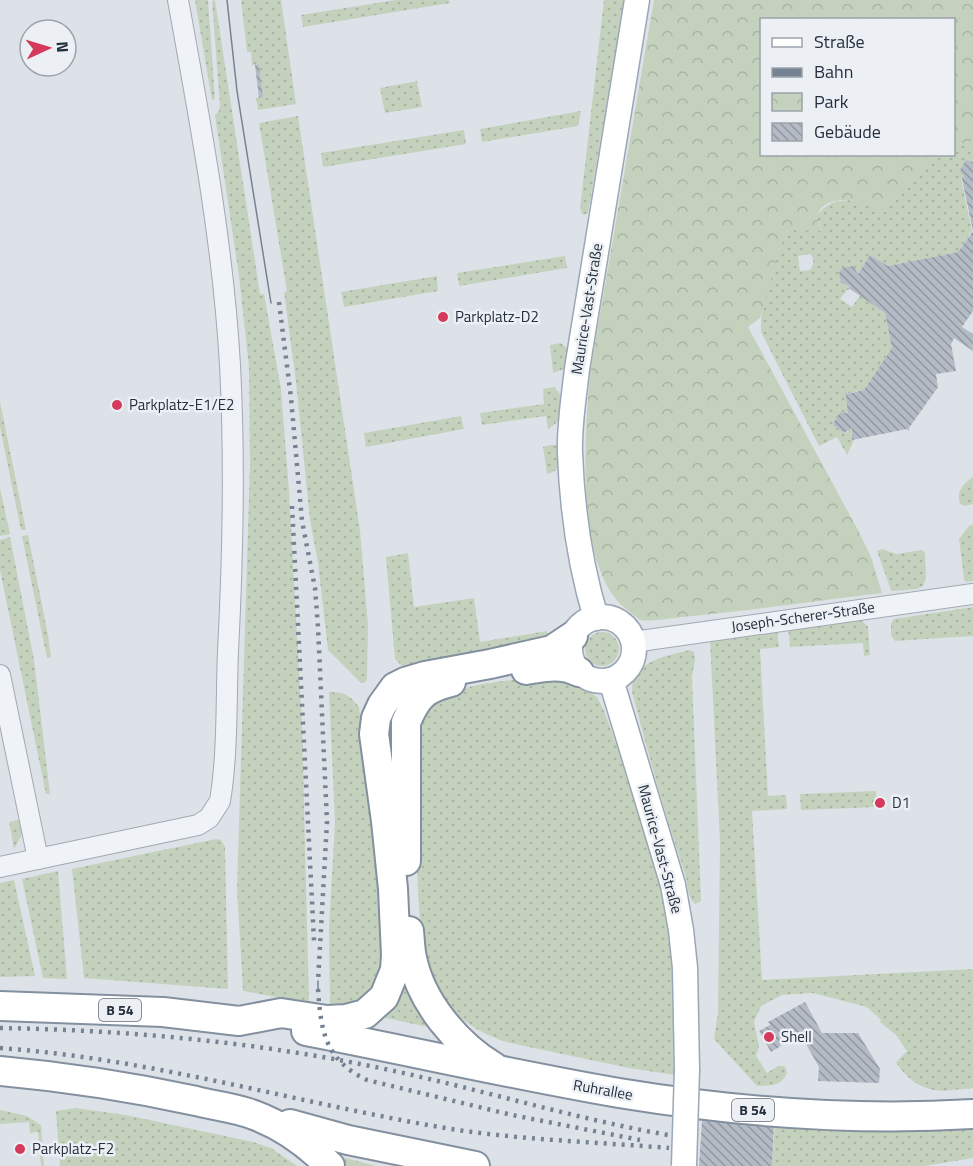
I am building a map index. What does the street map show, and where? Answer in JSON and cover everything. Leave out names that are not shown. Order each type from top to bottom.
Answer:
[{"type":"highway","points":[[239,1021],[281,1013],[327,1020],[346,1019],[365,1014],[384,997],[396,963],[396,929],[386,821],[374,734],[376,718],[389,693],[405,682],[425,676],[552,650],[573,636]]},
{"type":"highway","points":[[501,1071],[476,1054],[440,1017],[420,982],[412,958],[406,894],[406,722],[422,694],[433,687],[449,682],[554,665],[567,666],[579,672]]},
{"type":"highway","name":"B 54","points":[[0,1006],[163,1012],[239,1021]]},
{"type":"highway","name":"Ruhrallee","points":[[239,1021],[307,1032],[619,1093],[749,1109],[845,1116],[973,1114]]},
{"type":"highway","points":[[0,1071],[112,1085],[253,1114],[348,1140],[475,1166]]},
{"type":"highway","points":[[253,1114],[294,1135],[330,1166]]},
{"type":"main road","name":"Maurice-Vast-Straße","points":[[596,618],[579,548],[570,451],[573,405],[578,359],[637,0]]},
{"type":"main road","points":[[606,617],[622,624],[631,634],[633,642],[634,654],[628,668],[623,674],[611,680],[598,681],[579,672],[570,649],[573,636],[584,623],[596,618],[606,617]]},
{"type":"main road","name":"Maurice-Vast-Straße","points":[[611,680],[673,885],[681,930],[685,968],[687,1070],[684,1166]]},
{"type":"street","points":[[0,867],[198,825],[209,818],[220,801],[232,574],[233,436],[230,363],[222,273],[209,172],[178,0]]},
{"type":"street","name":"Joseph-Scherer-Straße","points":[[633,642],[973,594]]},
{"type":"street","points":[[0,675],[38,859]]},
{"type":"green space","points":[[195,0],[208,0],[215,99],[212,100]]},
{"type":"green space","points":[[215,0],[260,294],[264,294],[281,389],[302,726],[309,1003],[243,991],[237,889],[250,465],[249,367],[239,276],[215,115],[220,106],[212,1]]},
{"type":"green space","points":[[241,0],[281,0],[296,104],[258,110],[256,98],[263,97],[259,65],[252,65],[251,52],[247,52]]},
{"type":"green space","points":[[396,0],[449,0],[450,3],[303,27],[301,15]]},
{"type":"green space","points":[[604,0],[624,0],[588,213],[583,215],[580,209]]},
{"type":"green space","points":[[654,0],[973,0],[973,141],[955,145],[955,18],[760,18],[760,156],[939,156],[883,214],[863,203],[839,200],[825,205],[820,210],[817,216],[821,231],[787,230],[760,318],[748,327],[859,532],[871,557],[882,593],[661,620],[640,619],[630,612],[612,593],[599,567],[591,536],[585,465],[590,373]]},
{"type":"green space","points":[[417,81],[422,107],[385,113],[380,88]]},
{"type":"green space","points":[[581,111],[578,126],[482,142],[480,129]]},
{"type":"green space","points":[[298,116],[360,530],[368,625],[367,680],[364,683],[361,683],[328,650],[318,563],[310,520],[284,292],[287,291],[259,123]]},
{"type":"green space","points":[[464,130],[466,144],[323,167],[321,153]]},
{"type":"green space","points":[[973,141],[973,162],[966,160],[960,170],[964,178],[961,179],[972,231],[958,252],[888,266],[870,255],[858,274],[853,266],[839,272],[841,283],[850,286],[840,299],[852,307],[860,295],[885,313],[892,348],[864,390],[845,394],[849,414],[840,412],[834,426],[844,433],[852,429],[854,440],[847,455],[837,437],[819,446],[761,332],[761,320],[773,266],[787,230],[821,230],[817,216],[830,204],[839,201],[858,201],[883,213],[879,156],[955,156],[955,145]],"holes":[[[810,254],[813,258],[810,270],[800,271],[798,256]]]},
{"type":"green space","points":[[565,256],[567,268],[459,286],[457,273]]},
{"type":"green space","points":[[437,276],[438,291],[344,307],[341,292]]},
{"type":"green space","points":[[561,343],[567,348],[569,362],[564,369],[553,373],[550,345]]},
{"type":"green space","points":[[554,387],[562,398],[563,410],[558,421],[548,429],[546,416],[482,425],[480,413],[544,404],[543,389]]},
{"type":"green space","points":[[0,402],[26,530],[21,530],[0,427]]},
{"type":"green space","points":[[461,416],[464,429],[366,447],[364,433]]},
{"type":"green space","points":[[557,445],[561,459],[555,471],[547,474],[543,447]]},
{"type":"green space","points":[[973,477],[973,504],[965,506],[960,504],[960,492],[963,485]]},
{"type":"green space","points":[[0,488],[10,534],[0,536]]},
{"type":"green space","points":[[973,525],[973,581],[966,582],[959,539],[969,526]]},
{"type":"green space","points":[[28,535],[48,635],[51,657],[47,658],[22,536]]},
{"type":"green space","points":[[10,537],[34,660],[50,794],[46,794],[0,570],[0,540]]},
{"type":"green space","points":[[882,549],[896,554],[922,550],[925,553],[926,578],[923,586],[917,589],[891,590],[877,551]]},
{"type":"green space","points":[[408,553],[414,607],[474,598],[480,642],[547,631],[548,637],[513,647],[404,668],[395,659],[386,557]]},
{"type":"green space","points":[[973,607],[973,636],[895,641],[891,635],[891,624],[894,619]]},
{"type":"green space","points":[[860,619],[868,627],[870,655],[864,656],[863,643],[790,647],[788,626]]},
{"type":"green space","points":[[777,628],[779,647],[760,649],[768,796],[786,795],[787,809],[752,811],[762,980],[973,969],[973,1088],[939,1091],[917,1084],[896,1062],[907,1051],[896,1035],[867,1007],[813,993],[782,995],[761,1006],[754,1022],[759,1046],[756,1056],[767,1073],[778,1066],[785,1066],[787,1073],[779,1083],[757,1086],[714,1039],[718,1013],[720,841],[710,640]]},
{"type":"green space","points":[[602,632],[614,637],[619,649],[614,661],[602,666],[590,661],[585,649],[590,637]]},
{"type":"green space","points":[[690,650],[694,652],[695,660],[692,677],[701,901],[695,904],[689,894],[632,692],[637,673],[644,667],[661,658]]},
{"type":"green space","points":[[571,677],[597,697],[604,711],[622,759],[662,893],[675,983],[675,1075],[629,1068],[506,1042],[494,1037],[462,1019],[444,1002],[430,981],[426,969],[418,879],[418,722],[433,704],[461,689],[499,682]]},
{"type":"green space","points":[[329,692],[346,695],[359,707],[375,831],[383,952],[378,977],[372,991],[364,998],[354,1002],[330,1004],[329,928],[335,822]]},
{"type":"green space","points":[[876,791],[877,807],[801,810],[800,794]]},
{"type":"green space","points":[[22,819],[22,834],[14,849],[9,822]]},
{"type":"green space","points":[[216,839],[221,840],[225,847],[228,989],[84,978],[72,869]]},
{"type":"green space","points":[[58,871],[67,979],[43,978],[22,879]]},
{"type":"green space","points":[[14,880],[35,976],[0,977],[0,883]]},
{"type":"green space","points":[[404,977],[437,1029],[382,1017]]},
{"type":"green space","points":[[75,1108],[126,1115],[253,1142],[271,1148],[297,1166],[60,1166],[56,1111]]},
{"type":"green space","points":[[0,1110],[27,1116],[41,1125],[44,1166],[41,1166],[38,1132],[30,1133],[29,1122],[0,1124]]},
{"type":"green space","points":[[775,1123],[973,1125],[973,1158],[925,1166],[772,1166]]},
{"type":"green space","points":[[334,1155],[376,1166],[339,1166]]},
{"type":"building","points":[[255,65],[259,65],[263,97],[259,98]]},
{"type":"building","points":[[966,160],[973,162],[973,231],[962,177],[964,178],[960,170]]},
{"type":"building","points":[[973,231],[973,311],[962,327],[973,334],[973,351],[954,338],[951,344],[956,371],[936,374],[938,387],[909,431],[907,429],[852,440],[852,428],[844,433],[834,426],[840,412],[851,414],[848,413],[845,391],[847,394],[864,390],[892,348],[885,313],[850,289],[846,290],[850,286],[841,283],[839,273],[842,268],[853,266],[858,274],[870,255],[888,266],[958,252]]},
{"type":"building","points":[[805,1002],[822,1033],[858,1033],[880,1069],[879,1083],[818,1081],[819,1067],[799,1032],[780,1043],[781,1046],[771,1052],[759,1031],[770,1025],[768,1022]]},
{"type":"building","points":[[702,1121],[774,1125],[772,1166],[699,1166]]},
{"type":"tram line","points":[[227,0],[237,91],[271,303]]},
{"type":"tram line","points":[[318,981],[318,989]]},
{"type":"railway","points":[[279,302],[291,398],[302,521],[315,588],[318,627],[327,822],[318,982]]},
{"type":"railway","points":[[292,506],[314,941]]},
{"type":"railway","points":[[318,989],[321,1019],[328,1043],[342,1063],[367,1080],[512,1115],[640,1140]]},
{"type":"railway","points":[[0,1028],[95,1031],[191,1039],[286,1051],[380,1068],[668,1135]]},
{"type":"railway","points":[[0,1048],[57,1054],[171,1072],[451,1129],[532,1138],[669,1148]]},
{"type":"place","name":"Parkplatz-D2","points":[[443,317]]},
{"type":"place","name":"Parkplatz-E1/E2","points":[[117,405]]},
{"type":"place","name":"D1","points":[[880,803]]},
{"type":"place","name":"Shell","points":[[769,1037]]},
{"type":"place","name":"Parkplatz-F2","points":[[20,1149]]}]
